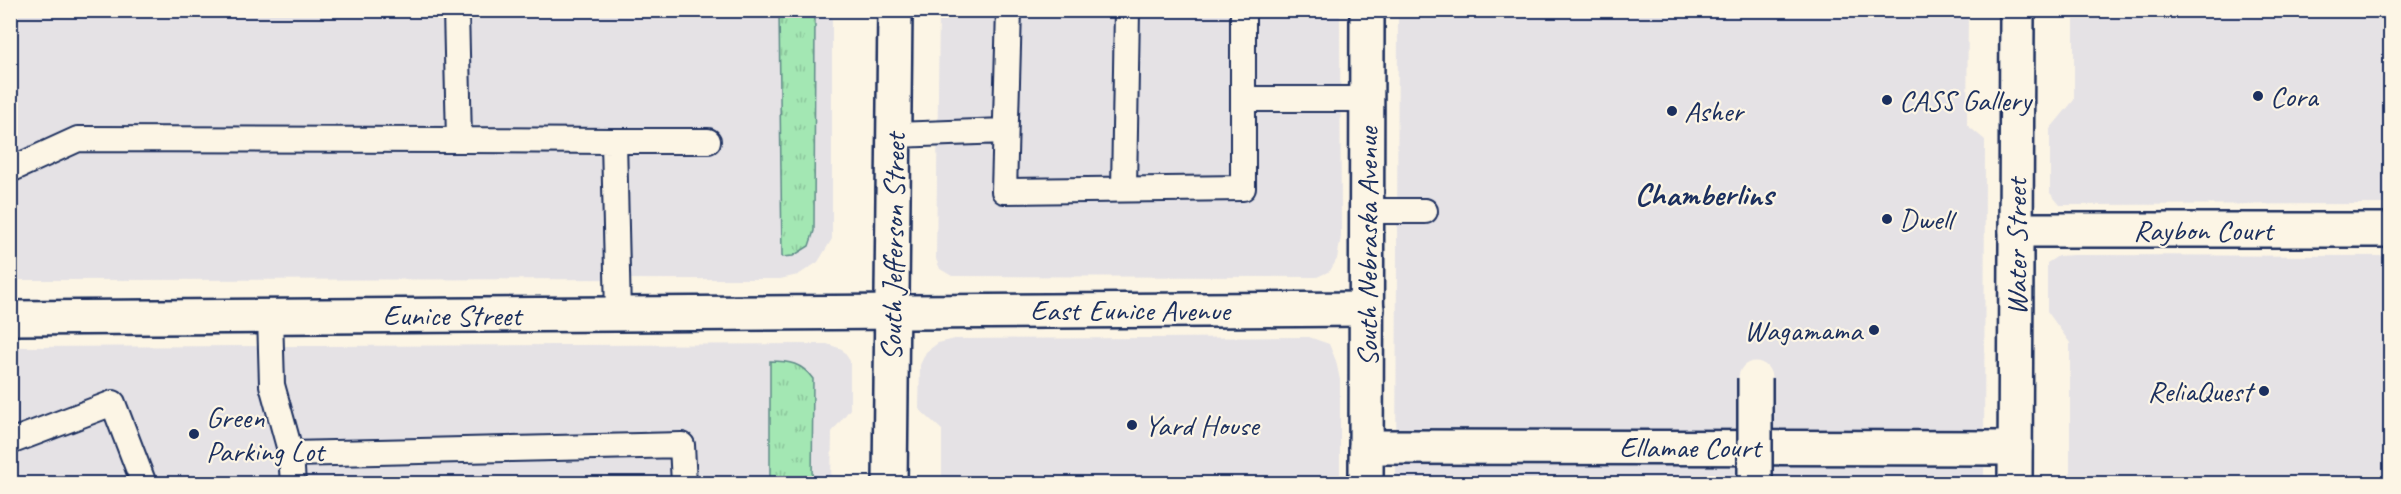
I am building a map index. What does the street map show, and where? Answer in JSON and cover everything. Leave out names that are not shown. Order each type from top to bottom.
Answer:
[{"type":"street","name":"South Jefferson Street","points":[[890,483],[895,10]]},
{"type":"street","name":"South Nebraska Avenue","points":[[1366,483],[1367,10]]},
{"type":"street","name":"Water Street","points":[[2015,483],[2017,10]]},
{"type":"street","name":"Raybon Court","points":[[2016,230],[2391,230]]},
{"type":"street","name":"East Eunice Avenue","points":[[893,312],[1367,309]]},
{"type":"street","name":"Eunice Street","points":[[10,318],[893,312]]},
{"type":"street","points":[[1755,378],[1755,483]]},
{"type":"street","name":"Ellamae Court","points":[[1366,447],[2015,448]]},
{"type":"lane","points":[[456,10],[459,140]]},
{"type":"lane","points":[[1009,10],[1004,191],[1243,188],[1243,10]]},
{"type":"lane","points":[[1124,189],[1127,10]]},
{"type":"lane","points":[[1243,99],[1367,99]]},
{"type":"lane","points":[[895,135],[1005,131]]},
{"type":"lane","points":[[10,170],[78,139],[708,141]]},
{"type":"lane","points":[[614,141],[618,314]]},
{"type":"lane","points":[[1366,211],[1425,211]]},
{"type":"lane","points":[[270,316],[272,385],[291,454],[293,483]]},
{"type":"lane","points":[[10,442],[113,403],[144,483]]},
{"type":"lane","points":[[291,454],[682,444],[684,483]]},
{"type":"shaded area","points":[[10,11],[832,11],[832,239],[818,262],[798,275],[780,279],[11,280]]},
{"type":"shaded area","points":[[939,11],[1340,11],[1341,237],[1337,259],[1330,271],[1317,277],[952,276],[940,269],[936,259]]},
{"type":"shaded area","name":"Asher","points":[[1398,11],[1968,11],[1967,125],[1985,140],[1984,483],[1396,484]]},
{"type":"shaded area","name":"Cora","points":[[2074,11],[2390,11],[2390,204],[2060,205],[2050,193],[2050,129],[2074,100]]},
{"type":"shaded area","name":"ReliaQuest","points":[[2058,256],[2390,256],[2390,483],[2070,483],[2070,343],[2047,311],[2047,263]]},
{"type":"shaded area","name":"Yard House","points":[[1309,337],[1329,344],[1336,361],[1340,380],[1340,483],[942,483],[942,430],[919,409],[920,365],[926,352],[938,343],[955,339]]},
{"type":"shaded area","points":[[827,344],[842,349],[850,361],[850,409],[832,432],[831,483],[11,483],[10,347]]},
{"type":"green space","points":[[779,11],[815,11],[814,231],[809,246],[793,256],[782,257]]},
{"type":"green space","points":[[770,361],[800,366],[813,379],[812,483],[770,483]]},
{"type":"place","name":"Cora","points":[[2258,96]]},
{"type":"place","name":"CASS Gallery","points":[[1887,100]]},
{"type":"place","name":"Asher","points":[[1672,111]]},
{"type":"place","name":"Dwell","points":[[1887,219]]},
{"type":"place","name":"Wagamama","points":[[1874,330]]},
{"type":"place","name":"ReliaQuest","points":[[2264,391]]},
{"type":"place","name":"Yard House","points":[[1132,425]]},
{"type":"place","name":"Green Parking Lot","points":[[194,434]]},
{"type":"district","name":"Chamberlins","points":[[1704,194]]}]
